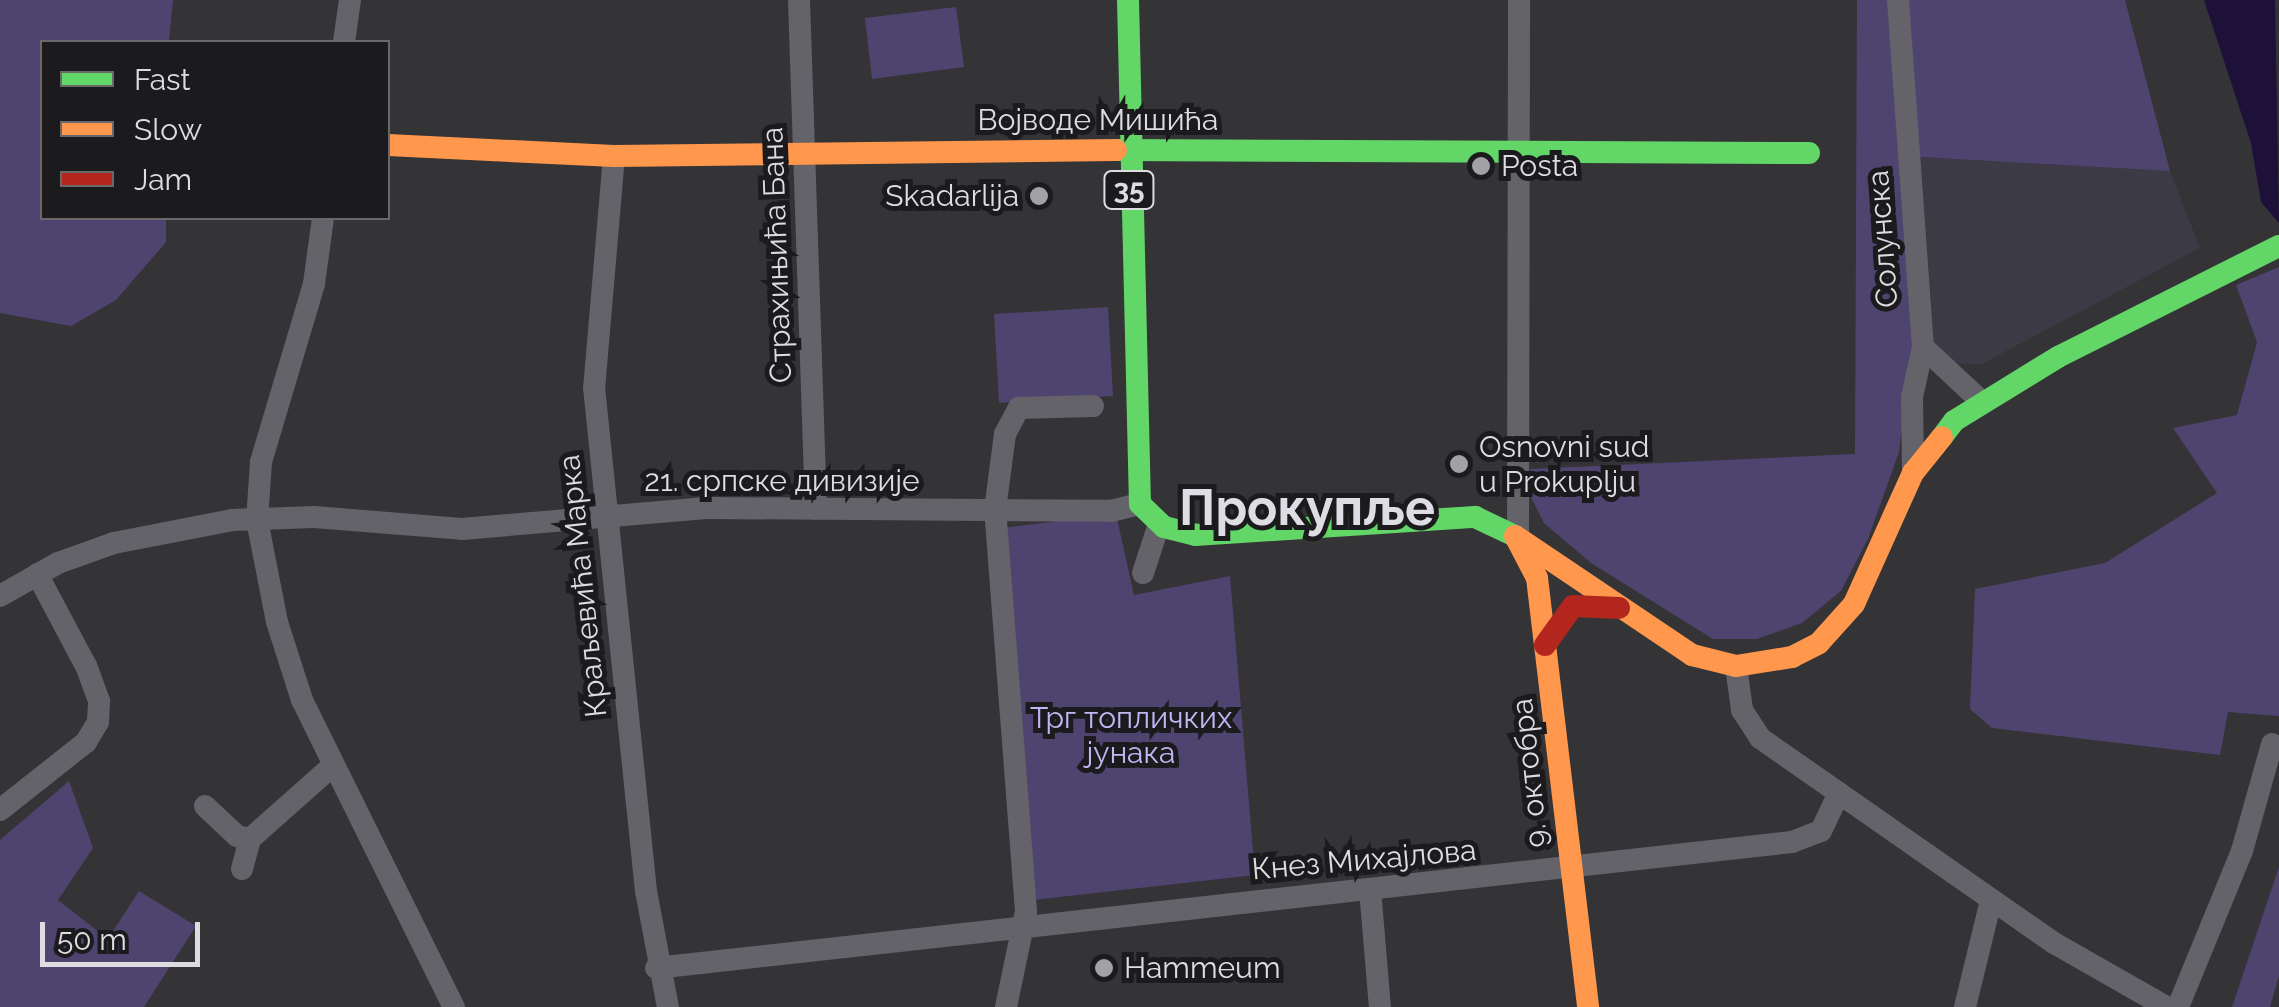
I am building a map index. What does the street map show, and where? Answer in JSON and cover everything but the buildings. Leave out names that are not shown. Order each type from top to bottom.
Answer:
[{"type":"main road","name":"35","points":[[1128,0],[1128,150],[1140,504]]},
{"type":"main road","name":"Војводе Мишића","points":[[390,146],[614,156],[1128,150],[1520,155],[1809,153]]},
{"type":"main road","points":[[1140,504],[1159,524],[1210,536],[1475,517],[1495,520],[1618,608],[1692,655],[1736,666],[1805,651],[1843,619],[1864,588],[1913,474],[1941,436],[1981,400],[2203,281],[2279,246]]},
{"type":"main road","name":"9. октобра","points":[[1518,538],[1534,566],[1588,1007]]},
{"type":"main road","points":[[1545,645],[1573,606],[1618,608]]},
{"type":"street","points":[[344,40],[350,0]]},
{"type":"street","name":"Страхињића Бана","points":[[799,0],[816,509]]},
{"type":"street","points":[[1518,538],[1519,0]]},
{"type":"street","name":"Солунска","points":[[1898,0],[1924,348],[1912,397],[1913,474]]},
{"type":"street","name":"Краљевића Марка","points":[[614,156],[593,348],[603,515],[656,968],[668,1007]]},
{"type":"street","points":[[324,220],[314,284],[261,462],[257,520],[285,650],[330,767],[454,1007]]},
{"type":"street","points":[[1924,348],[1981,400]]},
{"type":"street","points":[[1006,1007],[1024,928],[994,510],[1013,412],[1093,406]]},
{"type":"street","name":"21. српске дивизије","points":[[0,596],[37,574],[114,544],[257,520],[314,517],[462,530],[603,515],[816,509],[1111,511],[1140,504]]},
{"type":"street","points":[[1143,573],[1159,524]]},
{"type":"street","points":[[0,810],[86,742],[98,722],[99,702],[86,666],[37,574]]},
{"type":"street","points":[[1736,666],[1750,726],[1991,900],[2095,970],[2166,1007]]},
{"type":"street","points":[[2178,1007],[2236,868],[2272,744]]},
{"type":"street","points":[[242,869],[250,839],[330,767]]},
{"type":"street","name":"Кнез Михајлова","points":[[656,968],[1370,889],[1570,871],[1807,840],[1821,831],[1839,793]]},
{"type":"street","points":[[205,806],[210,817],[250,839]]},
{"type":"street","points":[[1370,889],[1380,1007]]},
{"type":"street","points":[[1965,1007],[1991,900]]},
{"type":"shaded area","points":[[2204,0],[2275,0],[2279,223],[2261,202],[2251,143]]},
{"type":"shaded area","points":[[1917,157],[2170,171],[2200,248],[1982,364],[1960,364],[1938,353],[1928,327]]},
{"type":"green space","points":[[0,0],[173,0],[169,40],[40,40],[40,220],[166,220],[166,242],[116,300],[71,326],[0,313]]},
{"type":"green space","points":[[1857,0],[2125,0],[2170,171],[1902,156],[1912,349],[1899,452],[1868,539],[1841,591],[1802,623],[1757,639],[1713,639],[1591,563],[1544,523],[1531,497],[1530,469],[1855,454]]},
{"type":"green space","points":[[956,7],[964,67],[872,79],[865,18]]},
{"type":"green space","points":[[2279,267],[2279,716],[2228,712],[2220,755],[1992,728],[1970,709],[1975,589],[2105,563],[2217,493],[2173,428],[2237,415],[2257,342],[2236,285]]},
{"type":"green space","points":[[1108,307],[1113,396],[999,403],[994,314]]},
{"type":"green space","name":"Трг топличких јунака","points":[[1116,514],[1134,595],[1230,576],[1255,875],[1033,900],[1002,528]]},
{"type":"green space","points":[[69,781],[93,848],[58,900],[108,939],[139,891],[196,926],[144,1007],[0,1007],[0,840]]},
{"type":"green space","points":[[2279,867],[2279,976],[2270,1007],[2232,1007]]},
{"type":"traffic: fast","points":[[1128,0],[1140,504],[1164,527],[1195,535],[1475,517],[1515,536]]},
{"type":"traffic: fast","points":[[1116,150],[1809,153]]},
{"type":"traffic: fast","points":[[1942,437],[1954,421],[2058,357],[2279,246]]},
{"type":"traffic: slow","points":[[390,145],[614,156],[1116,150]]},
{"type":"traffic: slow","points":[[1518,538],[1692,655],[1736,666],[1792,657],[1819,643],[1854,604],[1913,473],[1942,437]]},
{"type":"traffic: slow","points":[[1515,536],[1537,578],[1588,1007]]},
{"type":"traffic: jam","points":[[1545,645],[1573,606],[1619,608]]},
{"type":"place","name":"Posta","points":[[1481,166]]},
{"type":"place","name":"Skadarlija","points":[[1039,196]]},
{"type":"place","name":"Osnovni sud u Prokuplju","points":[[1459,464]]},
{"type":"place","name":"Hammeum","points":[[1104,968]]},
{"type":"district","name":"Прокупље","points":[[1307,508]]}]
